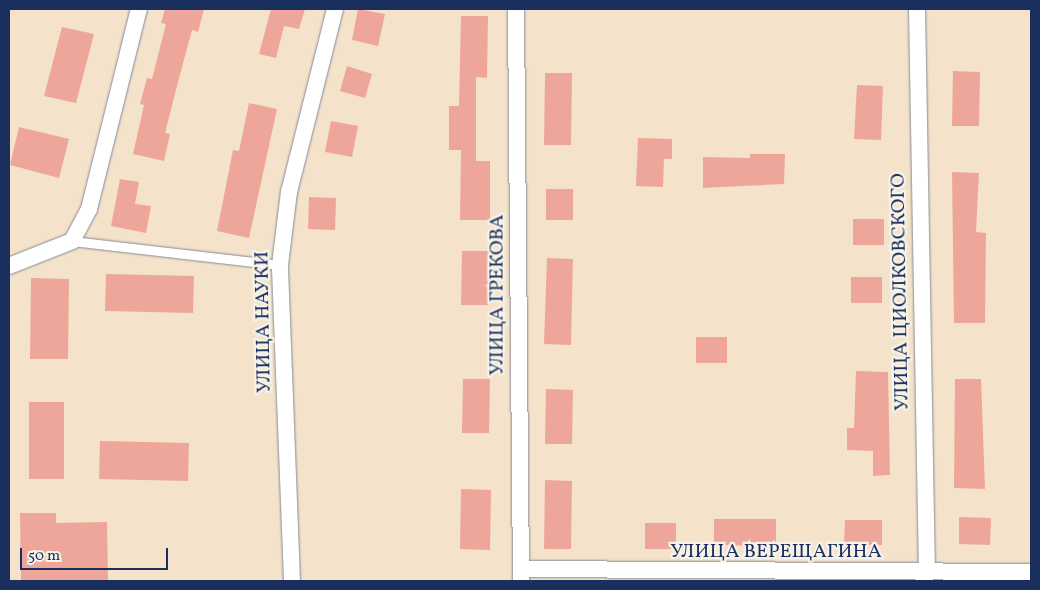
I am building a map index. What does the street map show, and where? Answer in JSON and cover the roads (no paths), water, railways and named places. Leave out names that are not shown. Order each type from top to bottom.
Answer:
[{"type":"street","points":[[9,266],[72,240],[90,209],[139,9]]},
{"type":"street","name":"УЛИЦА НАУКИ","points":[[292,581],[280,265],[289,192],[335,9]]},
{"type":"street","name":"УЛИЦА ГРЕКОВА","points":[[516,9],[521,575]]},
{"type":"street","name":"УЛИЦА ЦИОЛКОВСКОГО","points":[[917,9],[925,578]]},
{"type":"street","name":"УЛИЦА ВЕРЕЩАГИНА","points":[[521,575],[925,578],[1031,572]]},
{"type":"lane","points":[[72,240],[280,265]]}]
